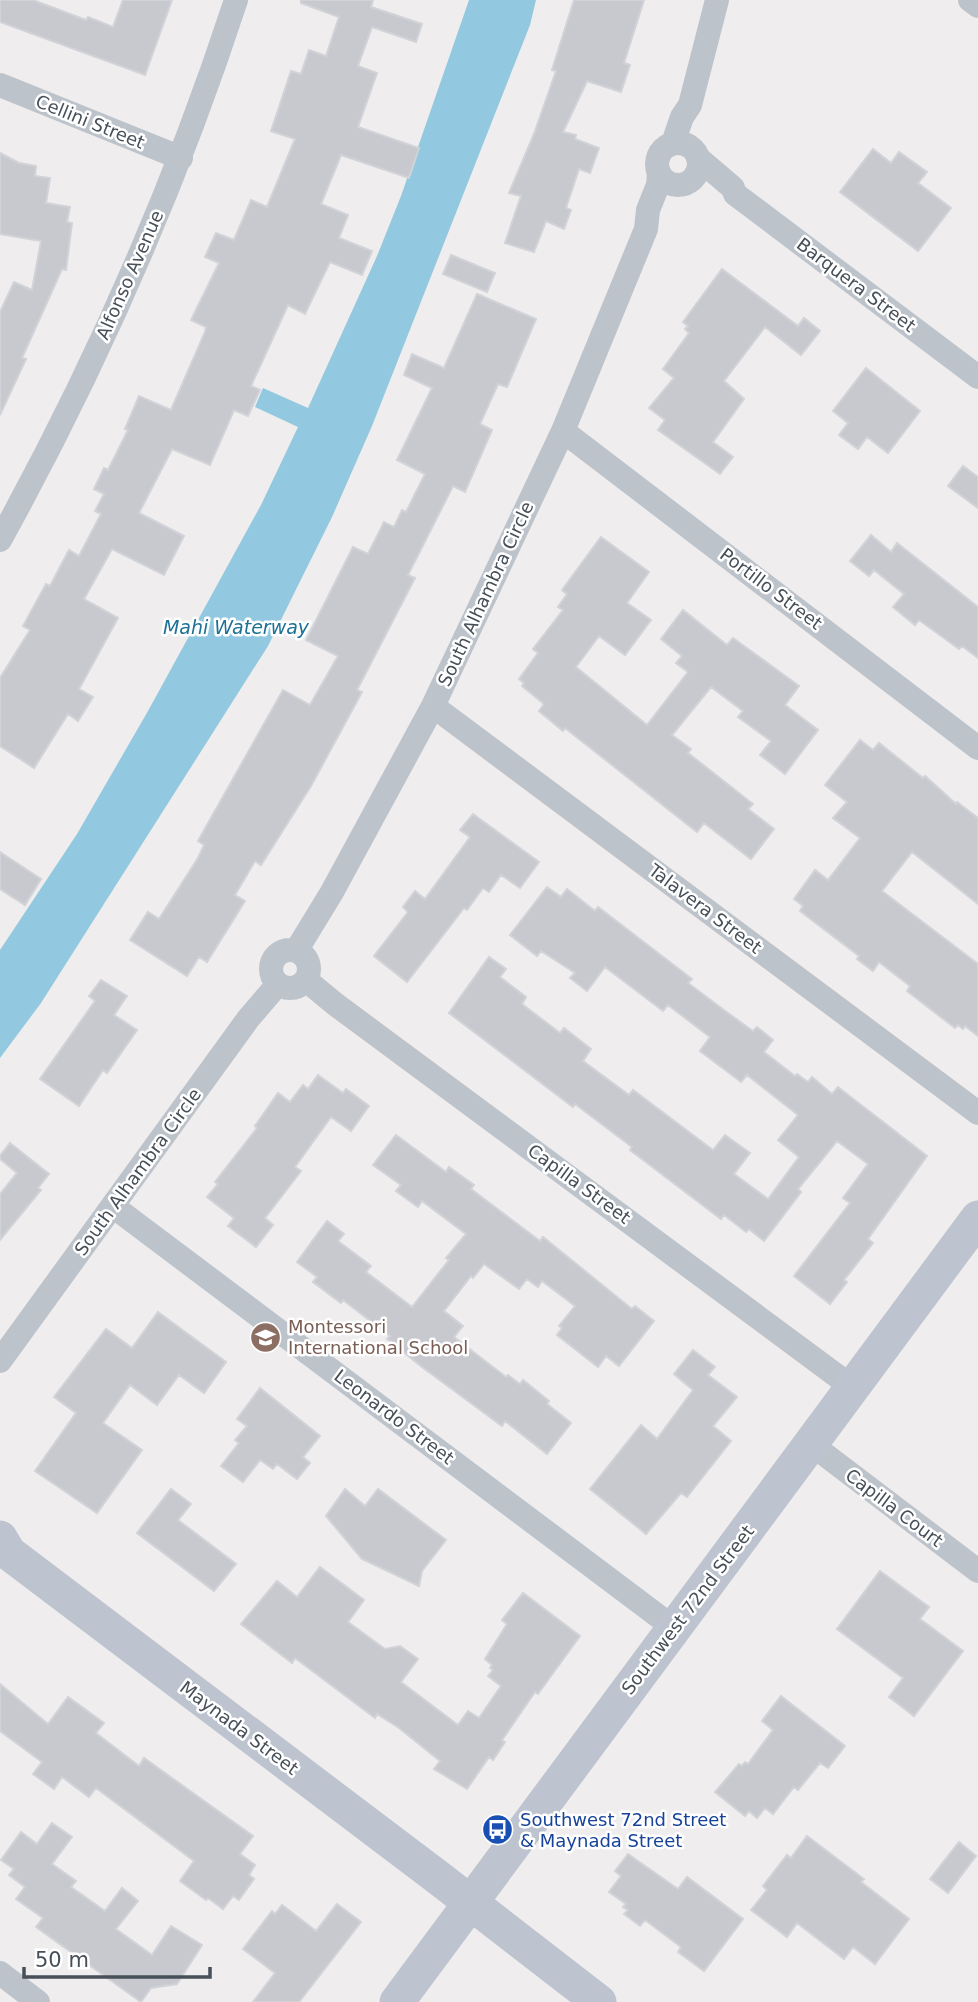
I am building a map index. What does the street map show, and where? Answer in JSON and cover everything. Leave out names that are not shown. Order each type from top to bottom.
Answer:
[{"type":"main road","name":"Southwest 72nd Street","points":[[397,2002],[978,1217]]},
{"type":"main road","name":"Maynada Street","points":[[3,1548],[599,2002]]},
{"type":"street","name":"Alfonso Avenue","points":[[0,540],[142,252],[181,158],[236,0]]},
{"type":"street","points":[[690,105],[699,137],[698,172],[688,183],[671,184],[659,173],[657,163],[660,153],[673,143],[682,117],[690,105],[717,0]]},
{"type":"street","points":[[970,0],[978,6]]},
{"type":"street","name":"Cellini Street","points":[[0,85],[181,158]]},
{"type":"street","points":[[673,143],[689,145],[698,156]]},
{"type":"street","name":"Barquera Street","points":[[698,156],[733,188],[734,194],[978,377]]},
{"type":"street","name":"South Alhambra Circle","points":[[296,951],[338,880],[433,705],[563,431],[648,223],[648,211],[658,185],[659,173]]},
{"type":"street","name":"Barquera Street","points":[[688,183],[724,196],[734,194]]},
{"type":"street","name":"South Alhambra Circle","points":[[648,223],[688,183]]},
{"type":"street","name":"Portillo Street","points":[[563,431],[978,748]]},
{"type":"street","name":"Talavera Street","points":[[433,705],[978,1114]]},
{"type":"street","points":[[296,951],[308,963],[306,980],[293,988],[278,984],[271,975],[271,962],[279,953],[296,951]]},
{"type":"street","name":"Capilla Street","points":[[306,980],[852,1387]]},
{"type":"street","name":"South Alhambra Circle","points":[[0,1361],[248,1019],[278,984]]},
{"type":"street","name":"Leonardo Street","points":[[114,1207],[674,1628]]},
{"type":"street","name":"Capilla Court","points":[[810,1444],[978,1571]]},
{"type":"street","points":[[0,1973],[38,2002]]},
{"type":"water","name":"Mahi Waterway","points":[[469,0],[536,0],[530,25],[372,426],[332,517],[268,646],[41,1003],[0,1058],[0,950],[77,834],[261,505],[298,427],[255,407],[263,388],[308,408],[377,256],[401,196]]},
{"type":"building","points":[[0,0],[33,0],[113,27],[123,0],[172,0],[145,75],[0,22]]},
{"type":"building","points":[[301,0],[373,0],[371,7],[422,24],[416,42],[372,27],[358,66],[377,73],[358,127],[419,148],[409,178],[341,155],[321,204],[348,215],[339,238],[372,251],[362,275],[330,262],[305,314],[288,305],[251,386],[260,390],[248,416],[234,410],[210,465],[172,449],[139,513],[184,536],[164,575],[112,549],[84,599],[118,618],[79,689],[93,697],[78,721],[68,714],[34,768],[0,746],[0,678],[30,630],[23,626],[46,584],[50,586],[69,550],[79,556],[101,514],[95,511],[104,494],[94,489],[104,468],[108,470],[128,430],[125,429],[139,396],[171,410],[205,332],[206,327],[191,320],[219,263],[205,257],[216,233],[234,240],[251,200],[267,207],[295,139],[271,131],[291,71],[301,74],[309,50],[326,56],[339,17],[301,3]]},
{"type":"building","points":[[574,0],[644,0],[624,63],[630,65],[621,92],[587,81],[563,132],[576,135],[575,139],[599,148],[590,173],[579,169],[566,208],[571,210],[564,229],[546,221],[534,252],[505,243],[521,196],[509,193],[534,134],[556,71],[552,70]]},
{"type":"building","points":[[873,149],[891,163],[899,152],[927,172],[918,183],[951,208],[918,251],[840,192]]},
{"type":"building","points":[[0,153],[19,163],[36,166],[35,176],[50,178],[46,203],[70,207],[67,222],[72,223],[66,270],[62,269],[0,415],[0,312],[14,282],[32,290],[41,241],[0,234]]},
{"type":"building","points":[[451,255],[495,273],[487,292],[443,274]]},
{"type":"building","points":[[722,269],[798,326],[804,318],[820,331],[801,355],[765,327],[724,381],[744,399],[713,442],[733,457],[720,474],[658,430],[665,420],[649,408],[674,378],[663,369],[689,333],[685,329],[688,326],[683,322]]},
{"type":"building","points":[[477,294],[536,319],[507,387],[498,384],[480,424],[492,430],[465,492],[453,486],[408,575],[415,578],[357,690],[362,692],[311,786],[261,865],[255,861],[235,895],[245,901],[207,962],[199,957],[187,976],[130,940],[148,912],[159,919],[198,858],[204,845],[198,841],[283,690],[310,705],[338,656],[306,640],[353,547],[368,554],[384,522],[394,527],[402,510],[406,512],[425,474],[397,460],[432,388],[404,375],[412,354],[444,368]]},
{"type":"building","points":[[866,368],[920,411],[888,453],[867,437],[858,449],[839,435],[848,423],[833,411]]},
{"type":"building","points":[[963,466],[978,477],[978,508],[948,486]]},
{"type":"building","points":[[871,535],[891,552],[897,543],[978,607],[978,658],[962,646],[959,649],[919,620],[915,625],[893,607],[904,594],[874,570],[869,576],[850,561]]},
{"type":"building","points":[[601,537],[649,572],[627,603],[651,620],[625,655],[599,636],[576,667],[647,725],[688,672],[676,663],[682,656],[661,639],[683,610],[727,645],[733,638],[799,686],[785,705],[818,730],[785,774],[760,755],[771,741],[738,717],[743,711],[711,687],[672,735],[691,749],[688,753],[753,804],[748,809],[774,829],[751,859],[704,823],[697,832],[565,728],[563,731],[539,711],[544,704],[522,686],[524,683],[519,679],[538,653],[533,649],[563,610],[558,607],[567,594],[562,590]]},
{"type":"building","points":[[860,740],[873,750],[879,743],[923,778],[925,776],[956,804],[957,802],[978,818],[978,904],[912,852],[882,891],[978,964],[978,1036],[965,1026],[963,1029],[958,1025],[955,1028],[907,991],[910,986],[879,962],[873,971],[857,959],[859,956],[800,911],[803,906],[794,899],[815,870],[828,880],[860,838],[833,818],[847,802],[825,785]]},
{"type":"building","points":[[473,814],[539,862],[520,888],[501,875],[489,892],[483,888],[467,910],[464,908],[407,982],[374,956],[408,912],[403,907],[415,891],[425,899],[470,837],[460,830]]},
{"type":"building","points":[[0,852],[41,879],[25,905],[0,889]]},
{"type":"building","points":[[547,887],[561,897],[567,889],[595,911],[598,907],[692,979],[688,983],[753,1031],[757,1027],[773,1040],[764,1052],[795,1076],[797,1074],[808,1082],[812,1077],[832,1094],[838,1087],[927,1156],[868,1239],[873,1243],[844,1280],[847,1282],[830,1304],[794,1276],[850,1203],[843,1198],[868,1164],[837,1141],[798,1189],[801,1192],[764,1241],[749,1229],[746,1232],[724,1215],[721,1219],[630,1150],[632,1147],[575,1104],[573,1107],[449,1013],[489,957],[506,969],[500,977],[526,997],[522,1004],[560,1033],[564,1028],[591,1049],[583,1061],[629,1095],[633,1090],[713,1150],[725,1135],[750,1153],[734,1174],[768,1199],[799,1157],[778,1140],[798,1115],[747,1075],[741,1082],[700,1051],[710,1037],[668,1005],[663,1011],[605,967],[587,991],[570,978],[575,973],[541,951],[537,956],[510,935]]},
{"type":"building","points":[[101,980],[127,996],[114,1015],[137,1030],[107,1073],[103,1070],[79,1106],[40,1079],[95,1001],[89,996]]},
{"type":"building","points":[[318,1075],[343,1093],[346,1089],[369,1106],[351,1131],[331,1117],[295,1167],[301,1171],[265,1218],[273,1225],[256,1247],[228,1226],[234,1218],[207,1197],[218,1184],[215,1182],[257,1128],[255,1126],[278,1093],[290,1102],[303,1085],[308,1089]]},
{"type":"building","points":[[396,1135],[446,1172],[449,1167],[474,1185],[471,1189],[540,1241],[543,1237],[632,1309],[635,1306],[654,1321],[619,1366],[606,1356],[598,1367],[557,1335],[562,1328],[559,1326],[575,1306],[542,1281],[538,1287],[527,1279],[519,1289],[484,1264],[473,1278],[471,1276],[444,1311],[463,1326],[454,1337],[506,1377],[508,1375],[520,1384],[523,1380],[571,1423],[547,1454],[505,1421],[502,1426],[422,1367],[387,1339],[390,1336],[343,1300],[341,1303],[313,1282],[317,1277],[297,1262],[327,1221],[344,1234],[338,1241],[371,1266],[366,1272],[412,1307],[449,1260],[446,1258],[466,1234],[422,1201],[418,1207],[396,1191],[401,1185],[373,1165]]},
{"type":"building","points":[[10,1143],[49,1174],[38,1188],[41,1190],[0,1240],[0,1194],[17,1173],[0,1159]]},
{"type":"building","points":[[158,1312],[226,1362],[204,1393],[179,1375],[157,1405],[130,1385],[103,1423],[142,1450],[97,1513],[35,1471],[76,1413],[54,1397],[106,1329],[132,1348]]},
{"type":"building","points":[[693,1350],[715,1367],[708,1375],[737,1397],[713,1426],[731,1441],[687,1497],[681,1493],[646,1534],[590,1489],[641,1425],[657,1439],[693,1390],[674,1374]]},
{"type":"building","points":[[260,1388],[320,1436],[303,1457],[310,1463],[297,1479],[277,1464],[273,1469],[260,1460],[243,1482],[221,1466],[239,1443],[235,1440],[247,1426],[237,1419]]},
{"type":"building","points":[[171,1489],[191,1504],[178,1520],[236,1564],[214,1591],[137,1533]]},
{"type":"building","points":[[345,1489],[365,1506],[378,1489],[446,1540],[422,1571],[419,1586],[362,1559],[326,1516]]},
{"type":"building","points":[[320,1567],[364,1600],[348,1622],[385,1649],[400,1646],[418,1659],[401,1682],[458,1725],[468,1711],[479,1718],[501,1686],[488,1676],[493,1670],[490,1668],[492,1665],[485,1659],[507,1624],[502,1620],[523,1593],[580,1636],[538,1694],[535,1692],[502,1740],[505,1742],[493,1760],[489,1757],[467,1789],[434,1769],[440,1761],[399,1728],[377,1714],[375,1718],[295,1658],[292,1663],[241,1624],[277,1581],[297,1597]]},
{"type":"building","points":[[880,1571],[929,1607],[920,1619],[963,1651],[914,1716],[889,1697],[903,1678],[837,1629]]},
{"type":"building","points":[[0,1684],[48,1724],[68,1697],[104,1723],[96,1733],[139,1766],[144,1758],[253,1836],[240,1854],[255,1865],[249,1875],[254,1879],[239,1900],[233,1896],[223,1909],[180,1881],[194,1861],[96,1788],[89,1797],[62,1777],[54,1789],[33,1774],[42,1762],[0,1731]]},
{"type":"building","points":[[781,1696],[845,1746],[828,1768],[820,1763],[798,1790],[794,1787],[773,1814],[765,1808],[757,1818],[749,1811],[745,1816],[715,1792],[739,1764],[748,1764],[773,1730],[762,1721]]},
{"type":"building","points":[[52,1823],[72,1837],[52,1864],[76,1881],[71,1887],[105,1911],[122,1888],[138,1901],[116,1929],[152,1955],[171,1926],[202,1945],[177,1984],[151,1988],[141,2002],[36,1927],[43,1918],[16,1899],[25,1887],[9,1875],[14,1869],[1,1860],[21,1832],[37,1844]]},
{"type":"building","points":[[807,1836],[864,1879],[861,1882],[909,1919],[875,1964],[853,1947],[844,1959],[797,1923],[787,1937],[751,1910],[767,1890],[763,1886],[787,1855],[791,1858]]},
{"type":"building","points":[[959,1842],[976,1856],[948,1893],[930,1879]]},
{"type":"building","points":[[628,1854],[678,1889],[687,1877],[743,1919],[704,1971],[678,1952],[681,1947],[645,1920],[640,1926],[624,1914],[628,1910],[623,1907],[626,1904],[609,1892],[621,1876],[615,1871]]},
{"type":"building","points":[[337,1904],[361,1922],[299,2002],[253,2002],[275,1973],[243,1949],[272,1911],[275,1914],[282,1905],[316,1931]]},
{"type":"place","name":"Montessori International School","points":[[265,1337]]},
{"type":"place","name":"Southwest 72nd Street & Maynada Street","points":[[497,1830]]}]
